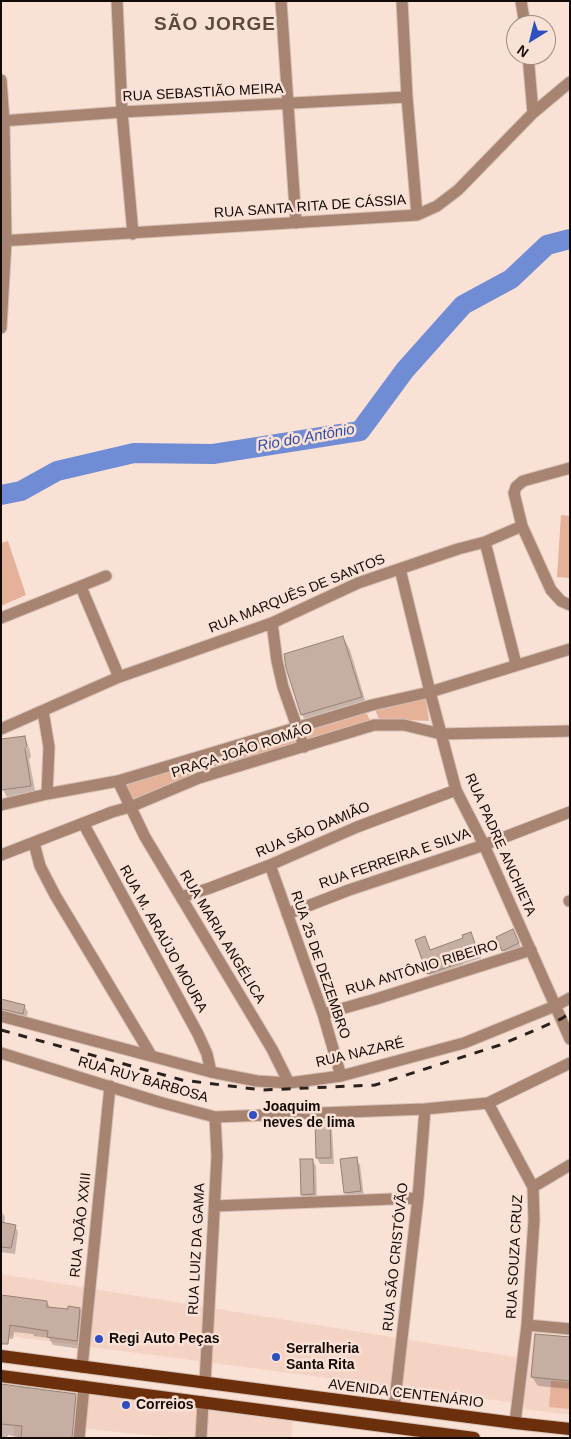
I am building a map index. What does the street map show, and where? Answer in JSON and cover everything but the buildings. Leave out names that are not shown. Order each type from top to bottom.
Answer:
[{"type":"main road","name":"AVENIDA CENTENÁRIO","points":[[1,1356],[394,1408],[570,1429]]},
{"type":"main road","points":[[33,1380],[35,1360]]},
{"type":"main road","points":[[1,1376],[466,1437]]},
{"type":"main road","points":[[329,1419],[335,1400]]},
{"type":"main road","points":[[424,1411],[425,1431]]},
{"type":"street","points":[[117,1],[122,112],[133,234]]},
{"type":"street","points":[[281,1],[296,223]]},
{"type":"street","points":[[402,1],[407,98],[417,214]]},
{"type":"street","points":[[521,1],[523,15]]},
{"type":"street","points":[[529,65],[533,113]]},
{"type":"street","points":[[1,80],[4,241],[1,327]]},
{"type":"street","name":"RUA SANTA RITA DE CÁSSIA","points":[[4,241],[417,214],[437,206],[458,190],[533,113],[570,82]]},
{"type":"street","name":"RUA SEBASTIÃO MEIRA","points":[[3,121],[122,112],[407,98]]},
{"type":"street","points":[[570,468],[523,482],[516,487],[514,493],[522,526],[550,590],[561,601],[570,605]]},
{"type":"street","name":"RUA MARQUÊS DE SANTOS","points":[[1,729],[119,677],[272,623],[358,583],[458,549],[485,542],[522,526]]},
{"type":"street","points":[[485,542],[516,664]]},
{"type":"street","name":"RUA PADRE ANCHIETA","points":[[400,569],[456,790],[484,844],[570,1039]]},
{"type":"street","points":[[1,618],[106,576]]},
{"type":"street","points":[[81,587],[119,677]]},
{"type":"street","points":[[272,623],[277,661],[296,728],[304,747]]},
{"type":"street","name":"PRAÇA JOÃO ROMÃO","points":[[1,804],[118,781],[372,705],[430,692],[516,664],[570,649]]},
{"type":"street","points":[[372,705],[374,725]]},
{"type":"street","points":[[43,711],[49,747],[47,794]]},
{"type":"street","name":"PRAÇA JOÃO ROMÃO","points":[[1,855],[130,807],[199,778],[374,725],[404,726],[441,734],[570,731]]},
{"type":"street","points":[[195,759],[199,778]]},
{"type":"street","name":"RUA MARIA ANGÉLICA","points":[[118,781],[145,837],[272,1049],[289,1083]]},
{"type":"street","name":"RUA SÃO DAMIÃO","points":[[181,897],[270,865],[357,826],[456,790]]},
{"type":"street","name":"RUA FERREIRA E SILVA","points":[[287,914],[348,890],[484,844],[570,812]]},
{"type":"street","name":"RUA M. ARAÚJO MOURA","points":[[83,823],[198,1034],[208,1054],[211,1072]]},
{"type":"street","points":[[34,843],[40,866],[55,895],[151,1055]]},
{"type":"street","name":"RUA 25 DE DEZEMBRO","points":[[270,865],[323,1014],[341,1076]]},
{"type":"street","name":"RUA ANTÔNIO RIBEIRO","points":[[323,1014],[530,950]]},
{"type":"street","name":"RUA NAZARÉ","points":[[1,1016],[211,1072],[257,1081],[289,1083],[341,1076],[464,1043],[555,1006],[570,998]]},
{"type":"street","name":"RUA RUY BARBOSA","points":[[1,1053],[159,1102],[215,1116],[426,1109],[488,1103],[570,1063]]},
{"type":"street","name":"RUA JOÃO XXIII","points":[[82,1367],[110,1086]]},
{"type":"street","name":"RUA SOUZA CRUZ","points":[[488,1103],[533,1186],[534,1220],[527,1325],[515,1423]]},
{"type":"street","name":"RUA SÃO CRISTÓVÃO","points":[[394,1408],[418,1198],[426,1109]]},
{"type":"street","name":"RUA LUIZ DA GAMA","points":[[205,1383],[217,1156],[215,1116]]},
{"type":"street","points":[[533,1186],[570,1165]]},
{"type":"street","points":[[215,1206],[418,1198]]},
{"type":"street","points":[[527,1325],[570,1329]]},
{"type":"street","points":[[79,1438],[84,1386]]},
{"type":"street","points":[[201,1438],[204,1402]]},
{"type":"shaded area","points":[[561,515],[570,516],[570,578],[557,577]]},
{"type":"shaded area","points":[[8,541],[26,595],[1,606],[1,543]]},
{"type":"shaded area","points":[[426,699],[429,721],[379,719],[375,710]]},
{"type":"shaded area","points":[[366,712],[370,720],[308,741],[303,731]]},
{"type":"shaded area","points":[[293,733],[297,743],[202,773],[198,761]]},
{"type":"shaded area","points":[[190,765],[192,777],[130,801],[125,782]]},
{"type":"shaded area","points":[[1,1274],[530,1359],[534,1333],[570,1336],[570,1415],[524,1409],[524,1404],[1,1335]]},
{"type":"shaded area","points":[[1,1377],[293,1415],[291,1438],[176,1438],[70,1427],[69,1438],[14,1438],[14,1426],[1,1425]]},
{"type":"shaded area","points":[[551,1381],[570,1382],[570,1409],[549,1407]]},
{"type":"waterway","name":"Rio do Antônio","points":[[1,495],[21,491],[57,471],[134,453],[213,454],[360,431],[405,370],[463,305],[511,279],[547,245],[570,239]]},
{"type":"railway","points":[[1,1030],[182,1080],[262,1090],[375,1085],[500,1045],[561,1019],[570,1013]]},
{"type":"place","name":"Joaquim neves de lima","points":[[253,1115]]},
{"type":"place","name":"Regi Auto Peças","points":[[99,1339]]},
{"type":"place","name":"Serralheria Santa Rita","points":[[276,1357]]},
{"type":"place","name":"Correios","points":[[126,1405]]},
{"type":"district","name":"SÃO JORGE","points":[[215,25]]}]
